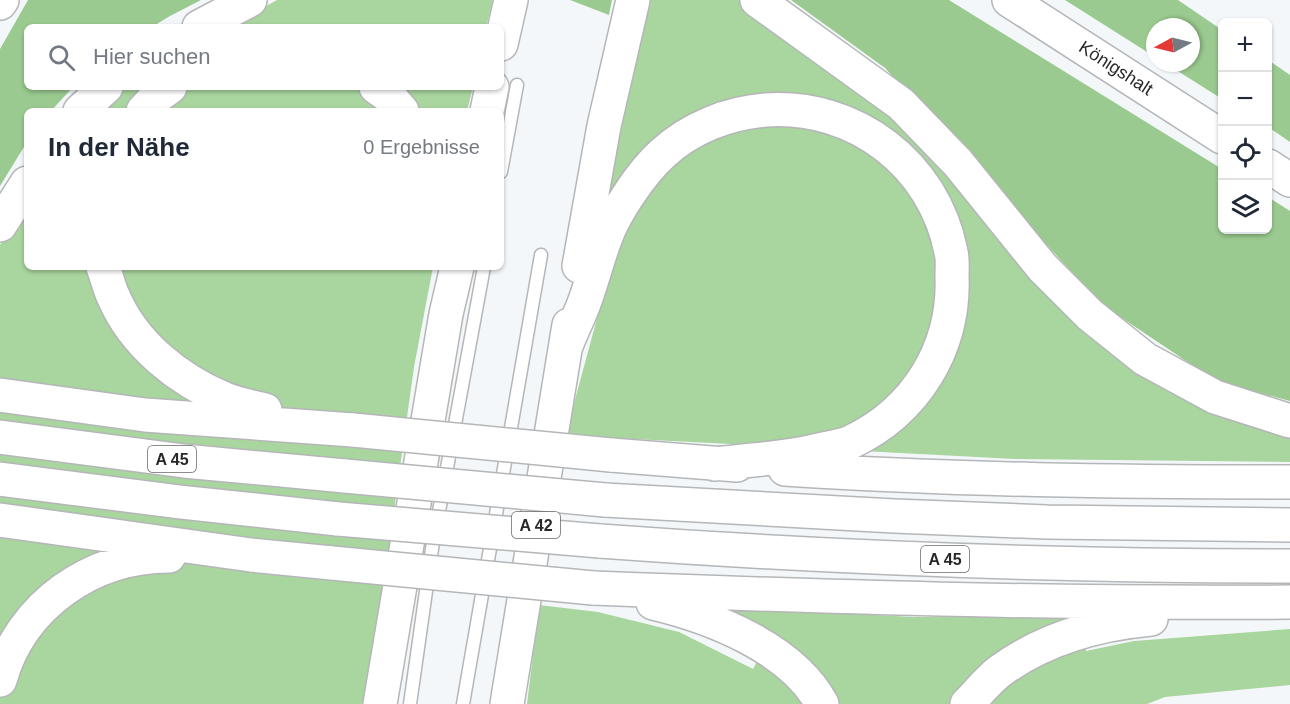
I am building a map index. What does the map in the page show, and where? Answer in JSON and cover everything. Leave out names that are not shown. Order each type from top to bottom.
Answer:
[{"type":"main road","points":[[205,24],[250,0]]},
{"type":"main road","points":[[504,31],[511,0]]},
{"type":"main road","name":"A 42","points":[[507,704],[604,126],[633,0]]},
{"type":"main road","points":[[757,0],[902,104],[958,163],[1042,267],[1089,315],[1145,359],[1215,397],[1290,421]]},
{"type":"main road","name":"Königshalt","points":[[1009,0],[1218,134]]},
{"type":"main road","points":[[83,108],[103,90]]},
{"type":"main road","points":[[146,108],[166,90]]},
{"type":"main road","points":[[380,90],[399,108]]},
{"type":"main road","points":[[490,108],[502,90]]},
{"type":"main road","points":[[566,346],[583,307],[606,235],[632,190],[662,154],[699,128],[743,112],[790,108],[835,117],[877,138],[912,169],[937,208],[951,252],[953,299],[943,344],[921,385],[897,411],[889,419],[850,443],[791,457],[714,464]]},
{"type":"main road","points":[[1272,169],[1290,180]]},
{"type":"main road","points":[[0,225],[24,188]]},
{"type":"main road","points":[[104,270],[114,299],[132,330],[157,357],[187,379],[225,399],[339,429]]},
{"type":"main road","points":[[446,314],[447,270]]},
{"type":"main road","points":[[380,704],[446,314],[456,270]]},
{"type":"main road","points":[[0,395],[145,416],[339,429],[714,464],[896,476],[1158,482],[1290,482]]},
{"type":"main road","name":"A 45","points":[[0,438],[184,461],[605,500],[724,508],[1024,521],[1290,525]]},
{"type":"main road","name":"A 45","points":[[0,479],[338,519],[732,550],[1003,561],[1290,566]]},
{"type":"main road","points":[[0,520],[251,555],[593,588],[973,601],[1290,604]]},
{"type":"main road","points":[[0,681],[4,665],[23,631],[49,601],[80,578],[117,562],[155,556],[251,555]]},
{"type":"main road","points":[[593,588],[679,609],[752,638],[784,661],[817,694],[822,704]]},
{"type":"main road","points":[[967,704],[1000,672],[1049,642],[1083,629],[1140,620],[1290,604]]},
{"type":"main road","points":[[371,704],[384,671]]},
{"type":"lane","points":[[504,108],[505,86]]},
{"type":"lane","points":[[463,704],[541,255]]},
{"type":"lane","points":[[410,704],[432,549],[483,270]]},
{"type":"green space","points":[[28,0],[201,0],[157,24],[24,24],[24,90],[70,90],[54,108],[24,108],[24,147],[0,186],[0,49]]},
{"type":"green space","points":[[277,0],[493,0],[487,24],[233,24]]},
{"type":"green space","points":[[570,0],[612,0],[609,15]]},
{"type":"green space","points":[[650,0],[747,0],[891,110],[1056,302],[1290,434],[1290,462],[1015,459],[614,438],[566,433],[612,263],[605,203]]},
{"type":"green space","points":[[791,0],[949,0],[1218,167],[1218,234],[1272,234],[1272,200],[1290,211],[1290,401],[1216,381],[1101,304],[885,68]]},
{"type":"green space","points":[[1065,0],[1178,0],[1218,27],[1218,96],[1179,72],[1200,72],[1200,18],[1146,18],[1146,51]]},
{"type":"green space","points":[[1272,63],[1290,75],[1290,142],[1272,130]]},
{"type":"green space","points":[[118,90],[472,90],[468,108],[102,108]]},
{"type":"green space","points":[[24,209],[24,270],[432,270],[414,367],[367,704],[0,704],[0,245]]},
{"type":"green space","points":[[539,605],[598,612],[679,632],[753,669],[772,633],[729,608],[914,617],[1082,617],[1086,651],[1134,641],[1290,629],[1290,685],[1165,697],[1147,704],[527,704]]}]
